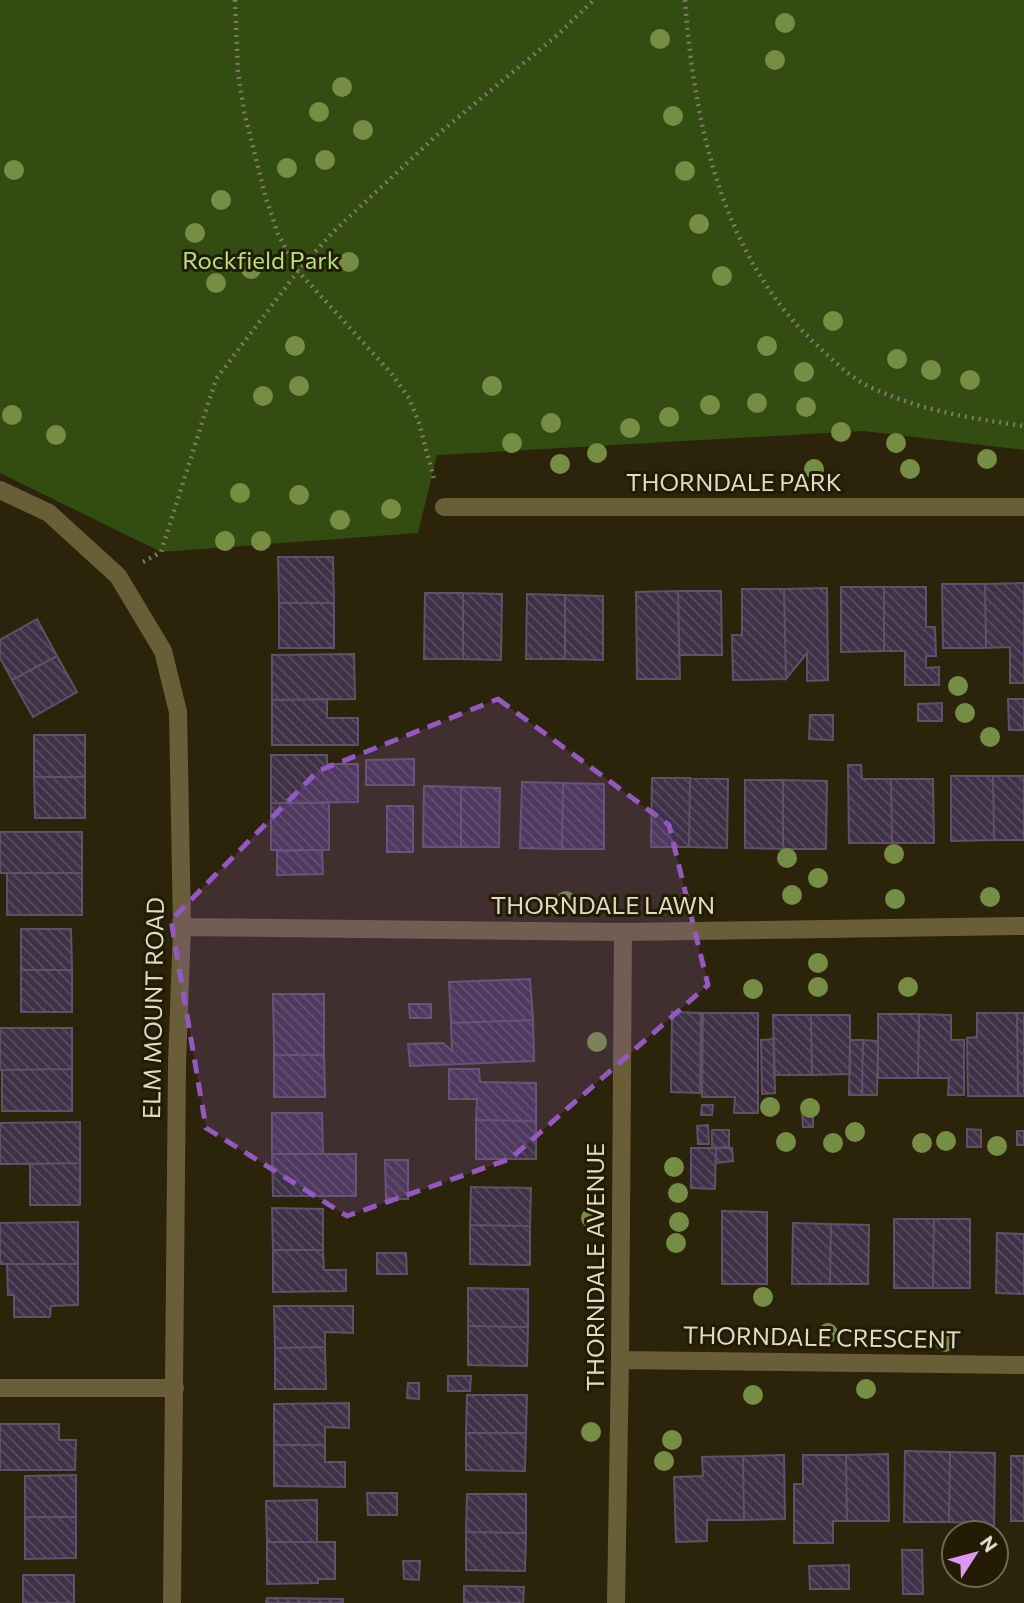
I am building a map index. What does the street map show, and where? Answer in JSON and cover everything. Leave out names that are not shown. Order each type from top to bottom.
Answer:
[{"type":"street","name":"ELM MOUNT ROAD","points":[[0,490],[49,513],[118,576],[163,651],[178,712],[182,927],[177,1063],[173,1603]]},
{"type":"street","name":"THORNDALE PARK","points":[[444,507],[1024,507]]},
{"type":"street","name":"THORNDALE LAWN","points":[[182,927],[622,932],[1024,926]]},
{"type":"street","name":"THORNDALE AVENUE","points":[[615,1603],[620,1360],[622,932]]},
{"type":"street","name":"THORNDALE CRESCENT","points":[[620,1360],[1024,1364]]},
{"type":"street","points":[[0,1388],[175,1388]]},
{"type":"path","points":[[235,0],[238,72],[244,111],[265,195],[278,234],[298,271],[391,373],[409,398],[444,507]]},
{"type":"path","points":[[118,576],[161,552],[216,379],[298,271],[332,233],[437,135],[555,37],[594,0]]},
{"type":"path","points":[[685,0],[689,53],[699,116],[740,240],[772,297],[804,334],[841,368],[868,386],[956,416],[1024,426]]},
{"type":"highlighted area","points":[[498,699],[669,825],[708,985],[510,1159],[347,1216],[206,1128],[171,920],[318,771]]},
{"type":"green space","name":"Rockfield Park","points":[[0,0],[1024,0],[1024,450],[863,431],[437,455],[418,533],[161,552],[0,473]]},
{"type":"building","points":[[278,557],[333,557],[334,603],[279,603]]},
{"type":"building","points":[[1024,583],[1024,683],[1010,683],[1010,647],[986,648],[985,584]]},
{"type":"building","points":[[942,584],[985,584],[986,648],[943,648]]},
{"type":"building","points":[[841,587],[884,587],[884,651],[841,652]]},
{"type":"building","points":[[884,587],[926,587],[926,627],[935,627],[936,656],[926,656],[926,668],[939,667],[939,685],[905,685],[905,651],[884,651]]},
{"type":"building","points":[[827,588],[828,680],[807,681],[807,653],[786,679],[784,589]]},
{"type":"building","points":[[742,589],[784,589],[786,679],[733,680],[732,635],[742,635]]},
{"type":"building","points":[[678,591],[721,591],[722,655],[679,655]]},
{"type":"building","points":[[678,591],[680,679],[637,679],[636,592]]},
{"type":"building","points":[[425,593],[463,593],[463,659],[424,659]]},
{"type":"building","points":[[463,593],[502,594],[501,660],[463,659]]},
{"type":"building","points":[[527,594],[565,595],[565,659],[526,659]]},
{"type":"building","points":[[565,595],[603,596],[603,660],[565,659]]},
{"type":"building","points":[[279,603],[334,603],[334,648],[279,648]]},
{"type":"building","points":[[37,619],[57,656],[12,680],[0,658],[0,640]]},
{"type":"building","points":[[354,654],[355,699],[272,700],[272,655]]},
{"type":"building","points":[[57,656],[77,692],[33,717],[12,680]]},
{"type":"building","points":[[327,699],[327,718],[358,718],[358,745],[272,745],[272,700]]},
{"type":"building","points":[[1008,699],[1024,699],[1024,730],[1009,730]]},
{"type":"building","points":[[942,703],[942,721],[918,721],[918,704]]},
{"type":"building","points":[[810,715],[833,715],[833,740],[809,739]]},
{"type":"building","points":[[34,735],[85,735],[85,777],[34,777]]},
{"type":"building","points":[[271,755],[327,755],[327,764],[358,764],[358,802],[271,803]]},
{"type":"building","points":[[414,759],[414,785],[366,785],[366,760]]},
{"type":"building","points":[[848,765],[861,765],[862,779],[891,779],[892,843],[849,843]]},
{"type":"building","points":[[951,776],[993,776],[994,840],[951,841]]},
{"type":"building","points":[[993,776],[1024,776],[1024,840],[994,840]]},
{"type":"building","points":[[34,777],[85,777],[85,818],[35,818]]},
{"type":"building","points":[[652,778],[690,778],[689,847],[651,847]]},
{"type":"building","points":[[690,778],[728,779],[727,848],[689,847]]},
{"type":"building","points":[[891,779],[933,779],[934,843],[892,843]]},
{"type":"building","points":[[745,780],[783,780],[783,849],[745,848]]},
{"type":"building","points":[[783,780],[827,781],[826,849],[783,849]]},
{"type":"building","points":[[522,782],[563,783],[562,849],[520,848]]},
{"type":"building","points":[[563,783],[604,784],[604,849],[562,849]]},
{"type":"building","points":[[424,786],[461,787],[461,847],[423,847]]},
{"type":"building","points":[[461,787],[500,788],[499,847],[461,847]]},
{"type":"building","points":[[271,803],[329,803],[329,850],[271,850]]},
{"type":"building","points":[[387,806],[413,806],[413,852],[387,852]]},
{"type":"building","points":[[0,832],[82,832],[82,873],[0,873]]},
{"type":"building","points":[[322,850],[323,874],[277,875],[277,851]]},
{"type":"building","points":[[7,873],[82,873],[82,915],[7,915]]},
{"type":"building","points":[[21,929],[71,929],[72,970],[21,970]]},
{"type":"building","points":[[21,970],[72,970],[72,1012],[21,1012]]},
{"type":"building","points":[[530,979],[533,1020],[451,1023],[449,982]]},
{"type":"building","points":[[273,994],[324,994],[324,1055],[274,1055]]},
{"type":"building","points":[[409,1004],[431,1004],[431,1018],[410,1018]]},
{"type":"building","points":[[672,1012],[701,1013],[700,1093],[671,1092]]},
{"type":"building","points":[[703,1013],[758,1013],[758,1113],[734,1113],[735,1097],[702,1097]]},
{"type":"building","points":[[977,1013],[1017,1013],[1018,1096],[968,1096],[967,1038],[977,1037]]},
{"type":"building","points":[[1017,1013],[1024,1013],[1024,1096],[1018,1096]]},
{"type":"building","points":[[878,1014],[919,1014],[918,1078],[878,1078]]},
{"type":"building","points":[[919,1014],[951,1015],[951,1040],[964,1040],[964,1095],[948,1095],[949,1078],[918,1078]]},
{"type":"building","points":[[773,1015],[811,1015],[812,1075],[774,1075]]},
{"type":"building","points":[[811,1015],[850,1015],[850,1074],[812,1075]]},
{"type":"building","points":[[533,1020],[534,1061],[410,1066],[408,1044],[443,1043],[452,1051],[451,1023]]},
{"type":"building","points":[[0,1028],[72,1028],[72,1069],[0,1070]]},
{"type":"building","points":[[774,1039],[775,1093],[762,1094],[761,1040]]},
{"type":"building","points":[[850,1040],[863,1040],[862,1095],[849,1095]]},
{"type":"building","points":[[863,1040],[878,1041],[877,1095],[862,1095]]},
{"type":"building","points":[[274,1055],[324,1055],[325,1097],[274,1097]]},
{"type":"building","points":[[72,1069],[72,1111],[2,1111],[2,1070]]},
{"type":"building","points":[[449,1069],[479,1069],[480,1082],[536,1083],[536,1121],[476,1120],[477,1099],[449,1099]]},
{"type":"building","points":[[702,1105],[713,1105],[712,1115],[701,1115]]},
{"type":"building","points":[[813,1109],[813,1127],[803,1127],[802,1110]]},
{"type":"building","points":[[272,1113],[322,1113],[323,1154],[272,1154]]},
{"type":"building","points":[[476,1120],[536,1121],[536,1159],[476,1159]]},
{"type":"building","points":[[80,1122],[80,1163],[0,1164],[0,1123]]},
{"type":"building","points":[[708,1125],[709,1144],[698,1144],[697,1126]]},
{"type":"building","points":[[967,1129],[981,1130],[981,1147],[967,1147]]},
{"type":"building","points":[[712,1130],[729,1130],[729,1147],[712,1148]]},
{"type":"building","points":[[1017,1131],[1024,1131],[1024,1145],[1017,1145]]},
{"type":"building","points":[[691,1148],[716,1148],[715,1189],[691,1188]]},
{"type":"building","points":[[716,1148],[732,1148],[733,1161],[716,1163]]},
{"type":"building","points":[[272,1154],[356,1154],[356,1196],[273,1196]]},
{"type":"building","points":[[385,1160],[408,1160],[408,1199],[386,1199]]},
{"type":"building","points":[[80,1163],[80,1205],[30,1205],[30,1164]]},
{"type":"building","points":[[471,1187],[531,1188],[530,1226],[470,1225]]},
{"type":"building","points":[[272,1208],[323,1209],[323,1250],[273,1250]]},
{"type":"building","points":[[722,1211],[767,1212],[767,1284],[722,1284]]},
{"type":"building","points":[[894,1219],[934,1219],[933,1288],[894,1288]]},
{"type":"building","points":[[934,1219],[970,1219],[970,1288],[933,1288]]},
{"type":"building","points":[[78,1222],[78,1264],[0,1264],[0,1223]]},
{"type":"building","points":[[793,1223],[831,1224],[830,1284],[792,1284]]},
{"type":"building","points":[[831,1224],[869,1225],[868,1284],[830,1284]]},
{"type":"building","points":[[470,1225],[530,1226],[530,1265],[470,1264]]},
{"type":"building","points":[[997,1233],[1024,1234],[1024,1294],[996,1293]]},
{"type":"building","points":[[273,1250],[323,1250],[324,1270],[346,1270],[346,1291],[273,1292]]},
{"type":"building","points":[[377,1253],[406,1253],[407,1274],[377,1274]]},
{"type":"building","points":[[7,1264],[78,1264],[78,1305],[51,1306],[50,1317],[14,1317],[14,1295],[8,1295]]},
{"type":"building","points":[[468,1288],[528,1289],[528,1327],[468,1326]]},
{"type":"building","points":[[274,1306],[353,1306],[353,1333],[325,1332],[325,1347],[275,1348]]},
{"type":"building","points":[[468,1326],[528,1327],[527,1366],[468,1365]]},
{"type":"building","points":[[325,1347],[326,1389],[275,1389],[275,1348]]},
{"type":"building","points":[[448,1376],[471,1376],[470,1391],[448,1391]]},
{"type":"building","points":[[408,1383],[419,1383],[419,1399],[407,1398]]},
{"type":"building","points":[[467,1395],[527,1395],[526,1433],[466,1433]]},
{"type":"building","points":[[349,1403],[349,1428],[325,1427],[325,1445],[274,1445],[274,1404]]},
{"type":"building","points":[[0,1424],[59,1424],[59,1440],[76,1440],[75,1470],[0,1470]]},
{"type":"building","points":[[466,1433],[526,1433],[525,1471],[466,1470]]},
{"type":"building","points":[[274,1445],[325,1445],[325,1462],[345,1462],[345,1487],[274,1486]]},
{"type":"building","points":[[905,1451],[950,1452],[949,1519],[940,1519],[940,1522],[904,1522]]},
{"type":"building","points":[[950,1452],[995,1453],[994,1519],[949,1519]]},
{"type":"building","points":[[888,1454],[889,1521],[847,1521],[846,1455]]},
{"type":"building","points":[[784,1455],[785,1519],[744,1520],[743,1456]]},
{"type":"building","points":[[803,1455],[846,1455],[847,1521],[833,1521],[833,1543],[794,1543],[794,1484],[803,1484]]},
{"type":"building","points":[[743,1456],[744,1520],[707,1520],[707,1541],[676,1542],[674,1477],[703,1476],[702,1457]]},
{"type":"building","points":[[1011,1456],[1024,1456],[1024,1521],[1011,1521]]},
{"type":"building","points":[[76,1475],[76,1517],[25,1517],[25,1476]]},
{"type":"building","points":[[367,1493],[397,1493],[397,1515],[368,1515]]},
{"type":"building","points":[[467,1494],[526,1494],[526,1533],[466,1532]]},
{"type":"building","points":[[317,1500],[317,1542],[267,1542],[266,1501]]},
{"type":"building","points":[[25,1517],[76,1517],[76,1558],[25,1559]]},
{"type":"building","points":[[466,1532],[526,1533],[525,1571],[466,1570]]},
{"type":"building","points":[[267,1542],[335,1542],[335,1579],[318,1579],[318,1583],[267,1584]]},
{"type":"building","points":[[902,1550],[922,1550],[923,1594],[903,1594]]},
{"type":"building","points":[[403,1561],[420,1561],[419,1580],[404,1579]]},
{"type":"building","points":[[849,1565],[849,1589],[810,1589],[809,1566]]},
{"type":"building","points":[[23,1575],[74,1575],[74,1603],[23,1603]]},
{"type":"building","points":[[464,1586],[524,1587],[523,1603],[464,1603]]},
{"type":"building","points":[[267,1598],[343,1599],[343,1603],[266,1603]]}]
